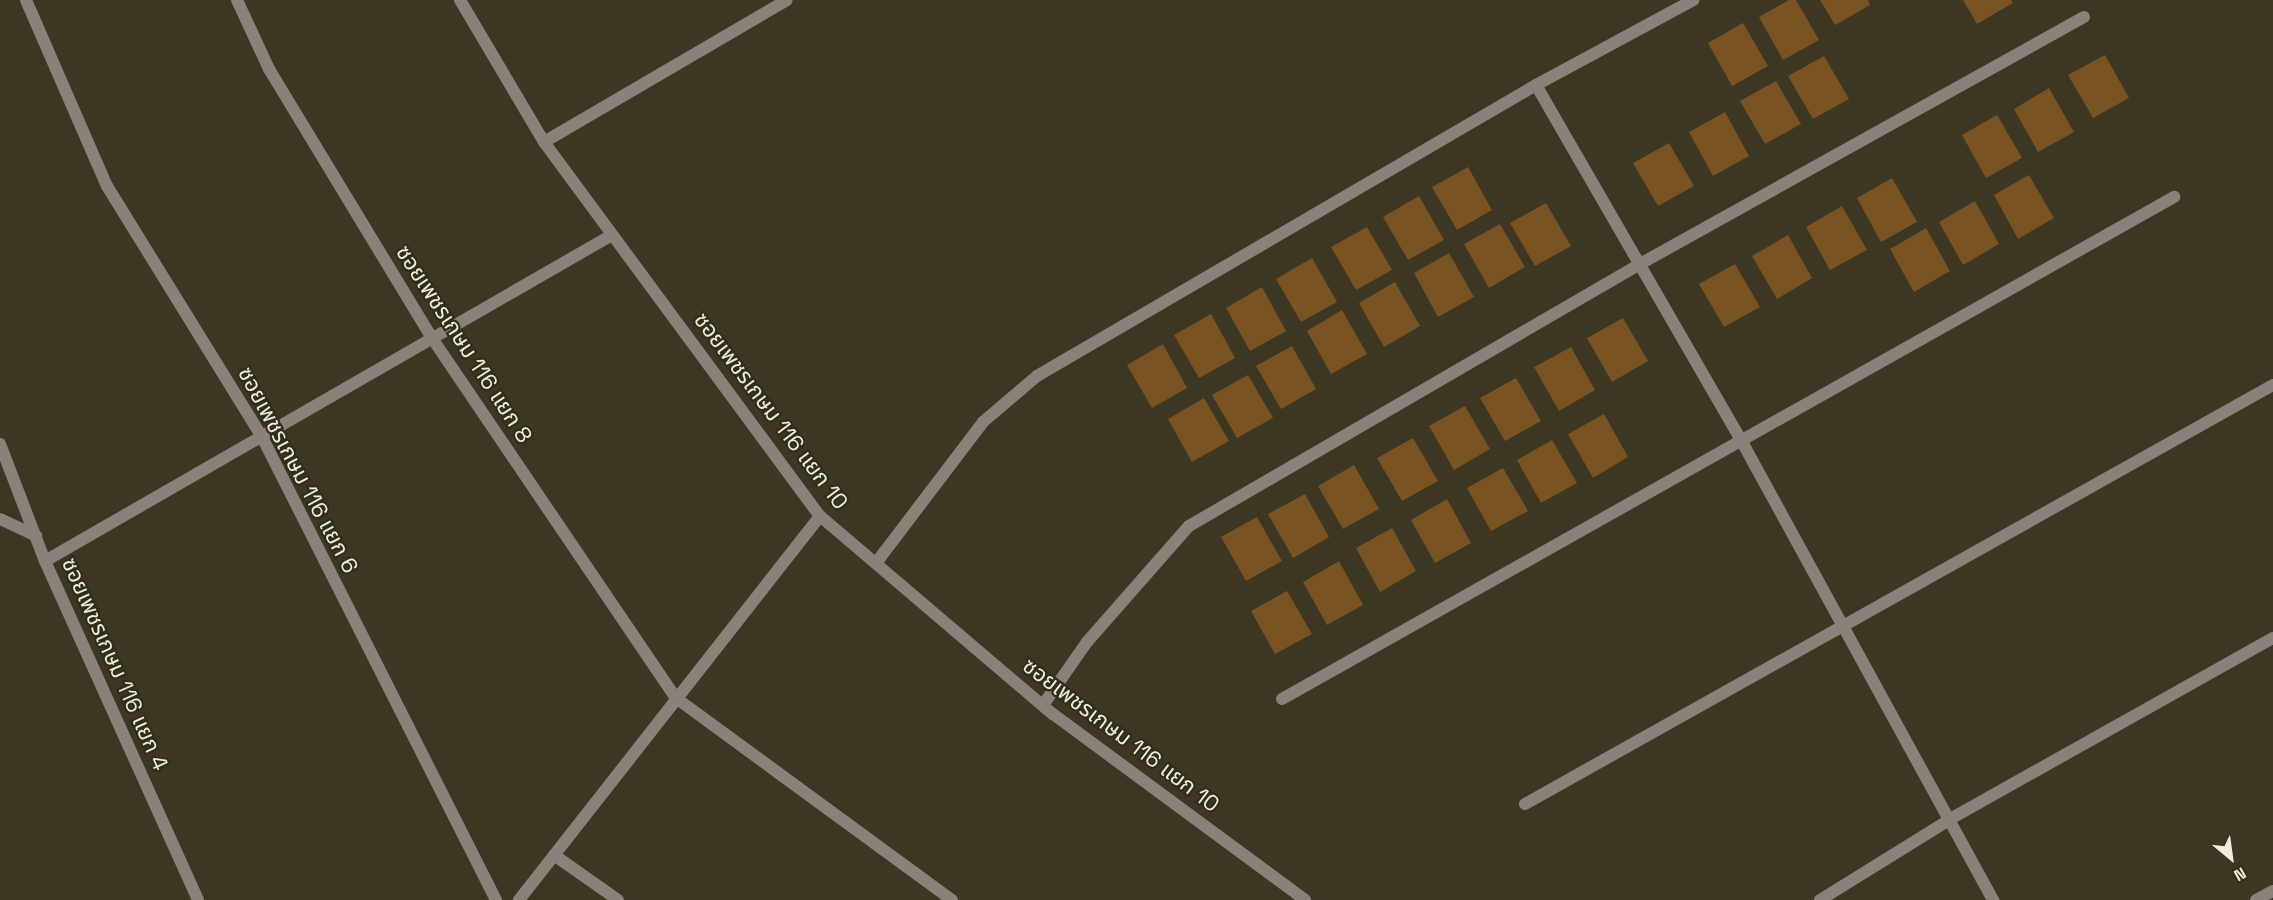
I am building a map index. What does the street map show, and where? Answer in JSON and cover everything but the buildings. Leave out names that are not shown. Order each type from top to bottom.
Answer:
[{"type":"street","name":"ซอยเพชรเกษม 116 แยก 6","points":[[26,0],[107,186],[261,435],[496,900]]},
{"type":"street","name":"ซอยเพชรเกษม 116 แยก 8","points":[[237,0],[269,69],[432,338],[676,698],[952,900]]},
{"type":"street","name":"ซอยเพชรเกษม 116 แยก 10","points":[[460,0],[544,142],[820,516],[1043,705],[1305,900]]},
{"type":"street","points":[[544,142],[787,0]]},
{"type":"street","points":[[876,563],[983,423],[1037,376],[1536,85],[1693,0]]},
{"type":"street","points":[[1043,705],[1087,642],[1189,526],[1640,264],[2084,17]]},
{"type":"street","points":[[1536,85],[1741,440],[1952,818],[1994,900]]},
{"type":"street","points":[[1282,699],[2174,197]]},
{"type":"street","points":[[45,561],[612,234]]},
{"type":"street","points":[[1525,804],[1846,627],[2273,385]]},
{"type":"street","name":"ซอยเพชรเกษม 116 แยก 4","points":[[0,444],[45,561],[198,900]]},
{"type":"street","points":[[519,900],[820,516]]},
{"type":"street","points":[[0,519],[36,536]]},
{"type":"street","points":[[1820,900],[1952,818],[2273,638]]},
{"type":"street","points":[[554,855],[618,900]]},
{"type":"street","points":[[2256,900],[2273,891]]}]
